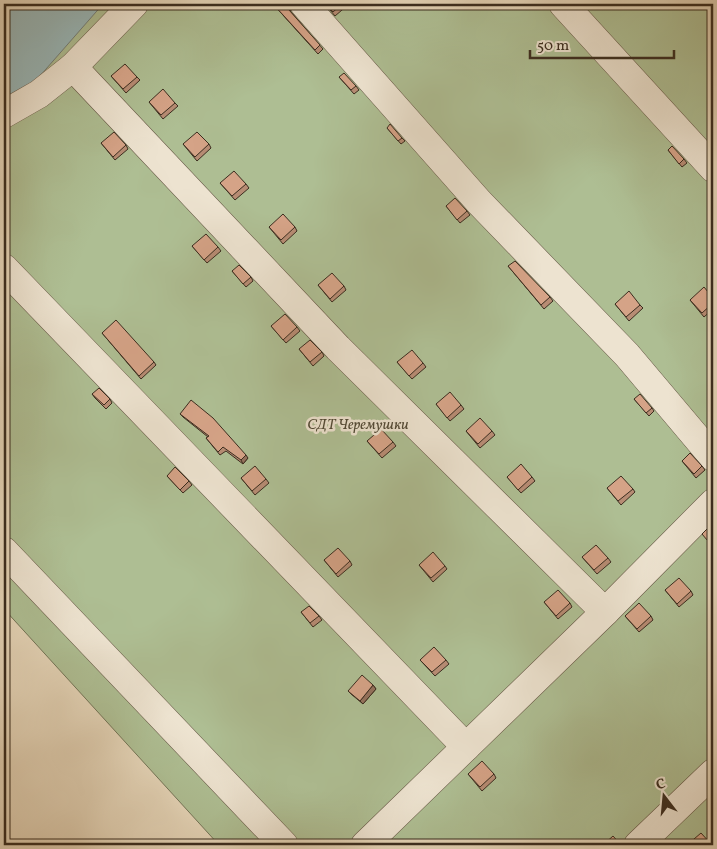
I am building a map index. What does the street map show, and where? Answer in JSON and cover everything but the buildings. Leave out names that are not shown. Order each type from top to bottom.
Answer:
[{"type":"lane","points":[[4,114],[39,94],[72,67],[134,4]]},
{"type":"lane","points":[[304,4],[479,202],[627,355],[713,457]]},
{"type":"lane","points":[[563,4],[713,168]]},
{"type":"lane","points":[[72,67],[338,348],[605,612]]},
{"type":"lane","points":[[4,268],[466,747]]},
{"type":"lane","points":[[365,845],[605,612],[713,504]]},
{"type":"lane","points":[[4,551],[284,845]]},
{"type":"lane","points":[[638,845],[713,773]]},
{"type":"green space","name":"СДТ Черемушки","points":[[4,4],[713,4],[713,845],[219,845],[4,609]]},
{"type":"water","points":[[4,4],[103,4],[25,93],[11,96],[4,95]]}]
